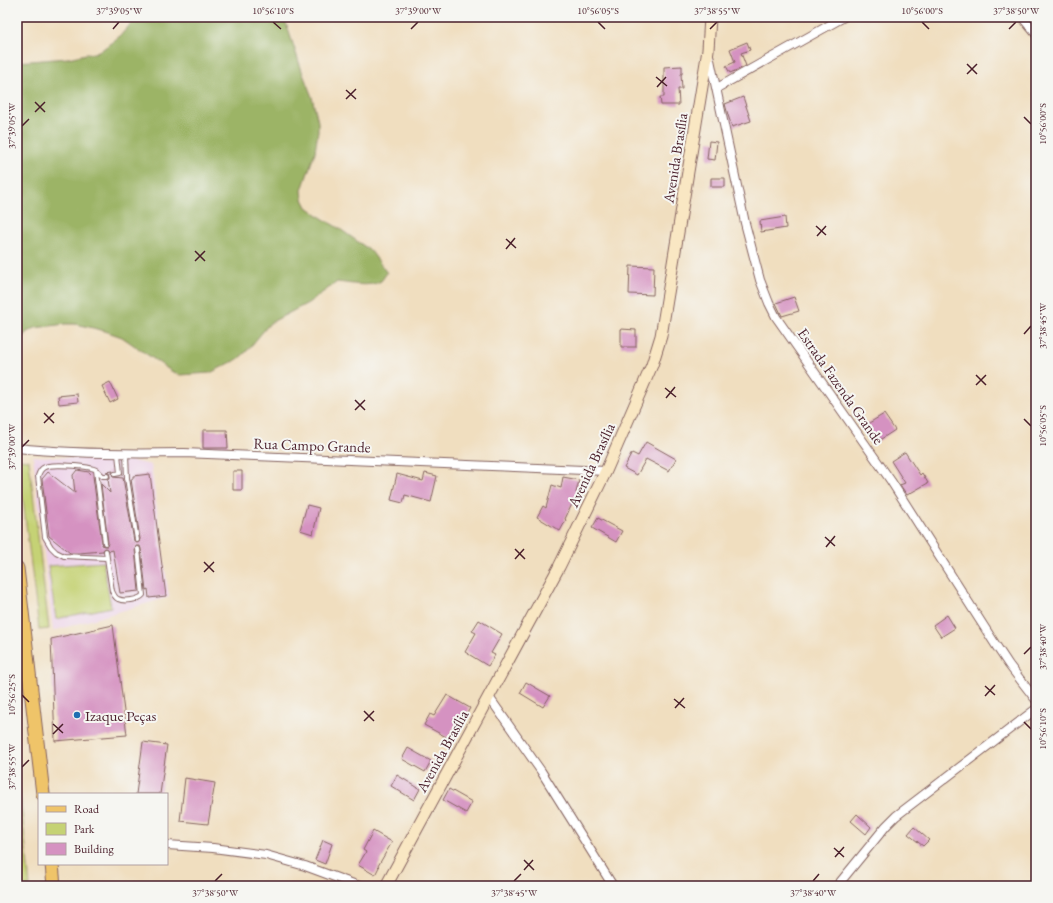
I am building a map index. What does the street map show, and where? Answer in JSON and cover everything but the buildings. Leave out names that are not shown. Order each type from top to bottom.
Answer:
[{"type":"main road","name":"Avenida Brasília","points":[[386,886],[559,567],[606,471],[652,365],[661,336],[708,50],[710,17]]},
{"type":"main road","points":[[17,568],[43,793]]},
{"type":"main road","points":[[52,865],[54,886]]},
{"type":"street","points":[[717,88],[844,17]]},
{"type":"street","points":[[1022,17],[1036,34]]},
{"type":"street","name":"Estrada Fazenda Grande","points":[[708,50],[745,223],[758,273],[776,317],[891,481],[997,647],[1036,700]]},
{"type":"street","name":"Rua Campo Grande","points":[[17,448],[122,453],[184,453],[606,471]]},
{"type":"street","points":[[489,697],[541,772],[613,886]]},
{"type":"street","points":[[838,886],[886,826],[896,816],[1036,709]]},
{"type":"street","points":[[168,845],[213,848],[266,855],[305,866],[359,886]]},
{"type":"lane","points":[[115,474],[120,473],[122,453]]},
{"type":"lane","points":[[122,453],[137,540]]},
{"type":"lane","points":[[106,476],[103,476],[96,470],[89,467],[78,466],[44,467],[39,471],[38,476],[45,537],[51,547],[56,552],[64,556],[107,558]]},
{"type":"lane","points":[[96,470],[105,543]]},
{"type":"lane","points":[[106,551],[112,592],[118,599],[125,601],[140,598],[143,592],[138,549]]},
{"type":"shaded area","points":[[33,456],[133,461],[151,465],[169,597],[53,631]]},
{"type":"green space","points":[[137,17],[284,17],[312,97],[318,122],[315,152],[302,190],[303,199],[307,207],[371,251],[387,273],[381,281],[377,283],[359,284],[337,282],[308,303],[270,323],[246,352],[238,359],[210,373],[180,375],[171,371],[122,337],[105,331],[75,324],[35,328],[27,332],[17,343],[17,62],[68,58],[94,53],[103,49],[120,36]]},
{"type":"green space","points":[[18,459],[29,460],[49,629],[39,630]]},
{"type":"green space","points":[[103,562],[111,607],[56,619],[48,566]]},
{"type":"green space","points":[[17,765],[30,886],[22,886],[17,878]]},
{"type":"place","name":"Izaque Peças","points":[[77,715]]}]
